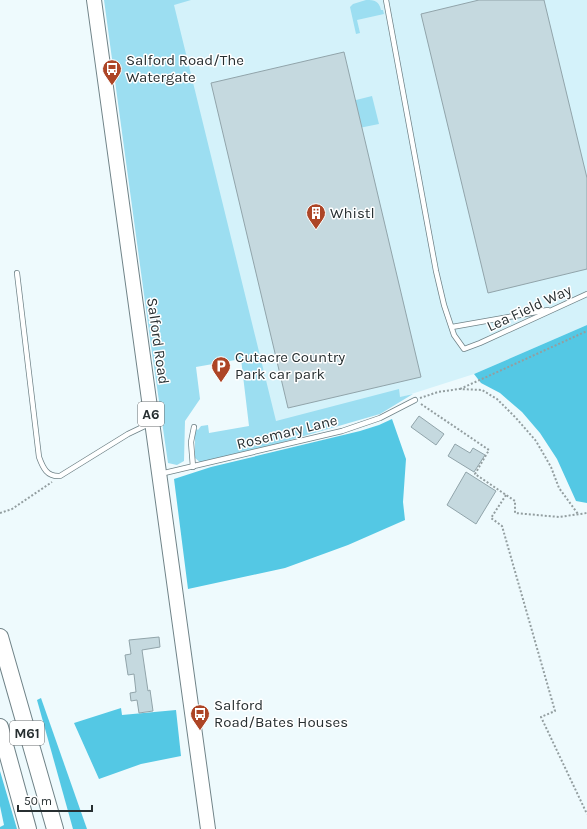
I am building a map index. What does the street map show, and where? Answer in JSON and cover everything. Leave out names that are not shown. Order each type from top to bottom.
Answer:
[{"type":"highway","name":"M61","points":[[0,637],[55,829]]},
{"type":"highway","name":"M61","points":[[0,727],[28,829]]},
{"type":"main road","name":"Salford Road","points":[[94,0],[208,829]]},
{"type":"lane","points":[[386,0],[436,271],[444,305],[452,327],[487,322],[557,308]]},
{"type":"lane","points":[[17,273],[39,457],[41,464],[49,474],[60,476],[128,434],[152,422]]},
{"type":"lane","name":"Lea Field Way","points":[[452,327],[454,335],[464,349],[587,294]]},
{"type":"lane","name":"Rosemary Lane","points":[[159,474],[342,431],[380,418],[415,400]]},
{"type":"lane","points":[[193,467],[191,442],[194,427]]},
{"type":"path","points":[[459,390],[587,331]]},
{"type":"path","points":[[415,400],[438,392],[459,390],[482,390],[497,399],[536,441],[551,467],[559,488],[578,514]]},
{"type":"path","points":[[415,400],[489,450],[475,474],[515,501],[515,513],[559,517],[587,514]]},
{"type":"path","points":[[0,513],[12,509],[60,476]]},
{"type":"path","points":[[506,495],[491,518],[502,526],[555,710],[541,717],[587,814]]},
{"type":"shaded area","points":[[104,0],[191,0],[174,5],[276,421],[399,389],[400,397],[413,394],[380,414],[273,445],[201,463],[195,458],[195,428],[198,430],[201,426],[208,425],[209,433],[249,426],[241,359],[196,367],[200,399],[185,421],[184,461],[177,465],[168,463]]},
{"type":"shaded area","points":[[166,0],[587,0],[587,325],[474,374],[286,434],[266,429]]},
{"type":"shaded area","points":[[366,0],[378,3],[384,14],[357,20],[360,33],[356,34],[350,7],[353,4]]},
{"type":"shaded area","points":[[372,96],[379,124],[359,128],[352,101]]},
{"type":"shaded area","points":[[587,325],[587,503],[576,501],[557,459],[540,433],[522,412],[500,393],[481,383],[474,374]]},
{"type":"shaded area","points":[[392,419],[406,459],[403,502],[405,520],[348,545],[285,568],[188,589],[174,479],[211,467],[360,431]]},
{"type":"shaded area","points":[[41,698],[87,829],[73,829],[37,700]]},
{"type":"shaded area","points":[[121,708],[122,715],[176,710],[181,756],[141,764],[99,779],[74,723]]},
{"type":"shaded area","points":[[0,771],[17,829],[0,829],[0,827],[4,825],[0,806]]},
{"type":"building","points":[[479,0],[544,0],[587,178],[587,269],[488,293],[421,14]]},
{"type":"building","name":"Whistl","points":[[344,52],[421,377],[288,408],[211,83]]},
{"type":"building","points":[[419,416],[444,434],[436,445],[411,427]]},
{"type":"building","points":[[455,444],[470,453],[473,448],[485,455],[474,472],[448,456]]},
{"type":"building","points":[[466,472],[496,491],[476,524],[447,505]]},
{"type":"building","points":[[159,637],[160,647],[142,650],[148,691],[150,690],[153,711],[139,713],[137,700],[131,701],[130,693],[136,692],[134,674],[128,675],[125,655],[131,654],[129,640]]},
{"type":"place","name":"Salford Road/The Watergate","points":[[112,86]]},
{"type":"place","name":"Whistl","points":[[316,230]]},
{"type":"place","name":"Cutacre Country Park car park","points":[[221,383]]},
{"type":"place","name":"Salford Road/Bates Houses","points":[[200,731]]}]
